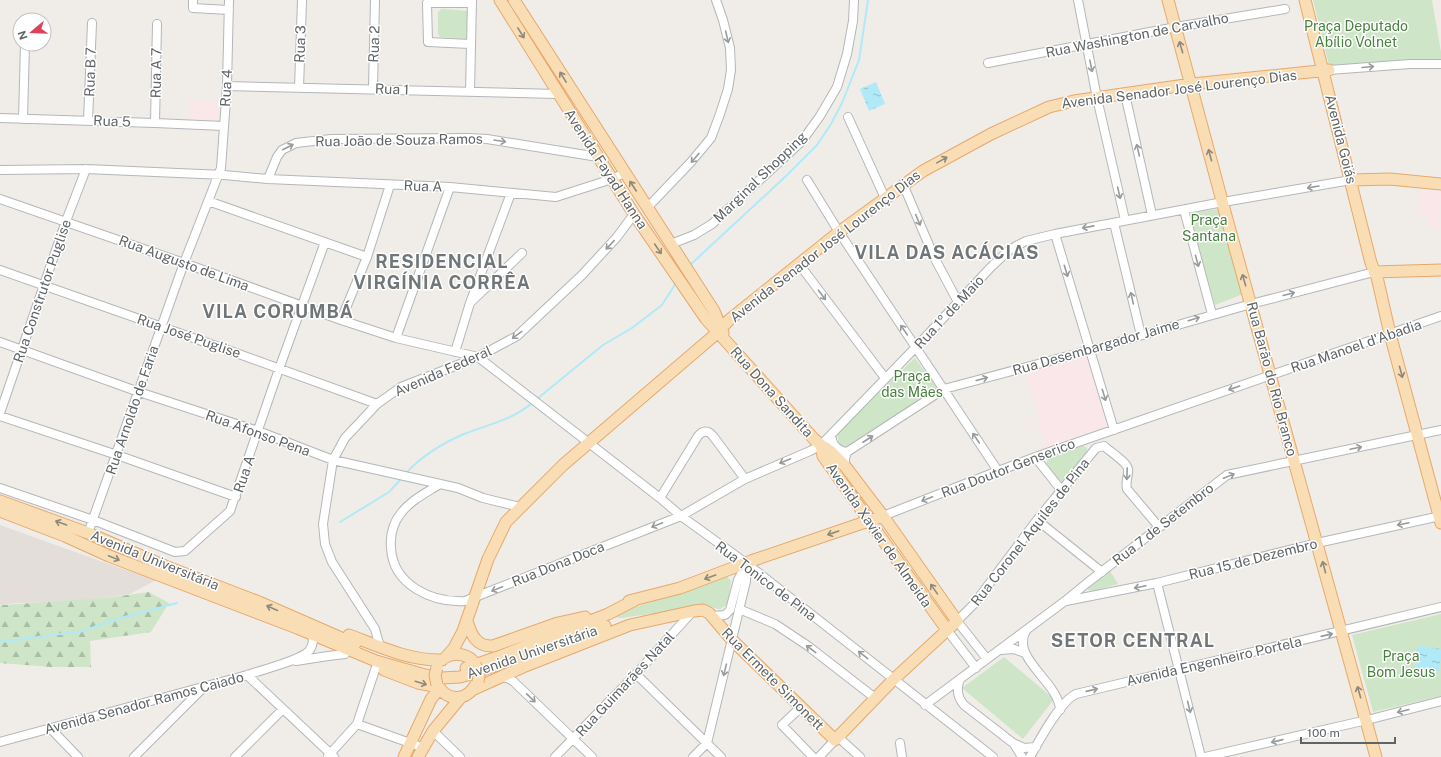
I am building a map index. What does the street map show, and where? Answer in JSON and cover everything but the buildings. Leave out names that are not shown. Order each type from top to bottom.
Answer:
[{"type":"main road","name":"Avenida Fayad Hanna","points":[[500,0],[634,214],[678,279],[721,333]]},
{"type":"main road","name":"Avenida Fayad Hanna","points":[[514,0],[714,311],[721,333]]},
{"type":"main road","name":"Rua Barão do Rio Branco","points":[[1168,0],[1376,757]]},
{"type":"main road","name":"Avenida Goiás","points":[[1305,0],[1327,71]]},
{"type":"main road","name":"Avenida Goiás","points":[[1311,0],[1390,334],[1440,518]]},
{"type":"main road","points":[[531,49],[541,42]]},
{"type":"main road","name":"Avenida Senador José Lourenço Dias","points":[[442,661],[454,648],[465,626],[488,558],[506,522],[520,507],[563,465],[721,333],[729,320],[839,232],[903,184],[952,154],[1049,106],[1192,84],[1327,71]]},
{"type":"main road","points":[[1354,180],[1390,179],[1441,184]]},
{"type":"main road","points":[[1377,274],[1441,270]]},
{"type":"main road","name":"Rua Dona Sandita","points":[[721,333],[821,445]]},
{"type":"main road","name":"Avenida Xavier de Almeida","points":[[821,445],[830,451],[845,466],[883,516],[957,621]]},
{"type":"main road","name":"Avenida Xavier de Almeida","points":[[821,445],[823,456],[947,630]]},
{"type":"main road","name":"Avenida Universitária","points":[[0,501],[88,533],[170,574],[297,628],[376,660],[425,675],[442,678],[460,677],[620,621],[633,618],[654,619]]},
{"type":"main road","name":"Avenida Universitária","points":[[0,511],[65,536],[109,556],[259,602],[378,653],[437,670],[459,670],[498,657],[620,609],[635,600]]},
{"type":"main road","name":"Rua Doutor Genserico","points":[[746,563],[883,516]]},
{"type":"main road","name":"Avenida Universitária","points":[[473,661],[585,617],[635,600],[680,588],[746,563]]},
{"type":"main road","points":[[694,610],[703,610],[712,616]]},
{"type":"main road","name":"Avenida Universitária","points":[[476,685],[500,677],[630,625],[694,610]]},
{"type":"main road","name":"Rua Ermete Simonett","points":[[712,616],[732,640],[801,707],[836,738]]},
{"type":"main road","points":[[465,626],[482,645],[493,646],[558,623],[585,617]]},
{"type":"main road","points":[[836,738],[893,680],[957,621]]},
{"type":"main road","name":"Avenida Universitária","points":[[308,624],[328,627],[380,647],[429,660],[442,661]]},
{"type":"main road","name":"Avenida Senador José Lourenço Dias","points":[[465,626],[464,642],[473,661]]},
{"type":"main road","name":"Avenida Universitária","points":[[297,628],[313,639],[376,667],[418,683],[438,687]]},
{"type":"main road","points":[[456,654],[463,655],[473,661],[479,676],[476,685],[468,694],[461,697],[454,697],[447,695],[438,687],[435,675],[442,661],[456,654]]},
{"type":"main road","points":[[404,757],[438,687]]},
{"type":"main road","points":[[421,752],[433,732],[461,697]]},
{"type":"street","points":[[193,0],[193,8],[229,10]]},
{"type":"street","name":"Rua 4","points":[[218,175],[221,168],[227,86],[229,0]]},
{"type":"street","name":"Rua 3","points":[[299,88],[302,0]]},
{"type":"street","name":"Rua 2","points":[[373,88],[375,0]]},
{"type":"street","points":[[647,208],[692,162],[711,138],[720,114],[728,89],[731,70],[730,48],[716,0]]},
{"type":"street","name":"Marginal Shopping","points":[[671,244],[694,235],[712,224],[802,141],[820,116],[837,87],[847,54],[853,21],[854,0]]},
{"type":"street","points":[[1078,0],[1097,98],[1126,220]]},
{"type":"street","points":[[470,44],[428,42],[427,3],[472,1],[470,92]]},
{"type":"street","name":"Rua Washington de Carvalho","points":[[988,63],[1176,27],[1285,9]]},
{"type":"street","name":"Rua B 7","points":[[88,121],[92,23]]},
{"type":"street","name":"Rua A 7","points":[[155,122],[157,24]]},
{"type":"street","points":[[23,119],[25,52]]},
{"type":"street","name":"Avenida Senador José Lourenço Dias","points":[[1327,71],[1410,64],[1441,64]]},
{"type":"street","name":"Rua 1","points":[[227,86],[373,88],[558,94]]},
{"type":"street","points":[[1125,94],[1152,215]]},
{"type":"street","name":"Rua 5","points":[[0,118],[155,122],[224,126]]},
{"type":"street","points":[[848,118],[885,198]]},
{"type":"street","name":"Rua João de Souza Ramos","points":[[268,179],[277,157],[282,150],[296,143],[331,139],[487,139],[598,157]]},
{"type":"street","points":[[0,170],[86,169],[218,175]]},
{"type":"street","name":"Rua Construtor Puglise","points":[[0,413],[66,221],[86,169]]},
{"type":"street","name":"Rua A","points":[[218,175],[268,179],[450,187],[556,197],[624,173]]},
{"type":"street","name":"Rua Arnoldo de Faria","points":[[88,533],[184,263],[218,175]]},
{"type":"street","points":[[808,180],[839,232],[998,471]]},
{"type":"street","name":"Rua 1º de Maio","points":[[821,445],[1007,252],[1026,241],[1152,215],[1354,180]]},
{"type":"street","points":[[903,184],[934,257],[958,302]]},
{"type":"street","points":[[341,320],[367,257],[390,185]]},
{"type":"street","points":[[396,338],[450,187]]},
{"type":"street","points":[[455,352],[470,303],[511,193]]},
{"type":"street","name":"Rua Augusto de Lima","points":[[0,199],[66,221],[341,320],[396,338],[478,357],[540,404]]},
{"type":"street","points":[[208,201],[367,257]]},
{"type":"street","points":[[1184,210],[1212,314]]},
{"type":"street","name":"Avenida Federal","points":[[380,647],[375,629],[332,562],[326,544],[323,524],[333,460],[345,438],[377,404],[401,387],[478,357],[517,336],[569,289],[617,237],[634,214]]},
{"type":"street","points":[[1114,223],[1141,336]]},
{"type":"street","points":[[1055,234],[1090,350],[1111,430],[1103,438],[1104,446],[1126,464],[1128,470],[1127,488],[1159,528]]},
{"type":"street","name":"Rua A","points":[[0,488],[93,520],[175,552],[185,551],[230,511],[279,369],[326,242]]},
{"type":"street","points":[[470,303],[522,253]]},
{"type":"street","points":[[799,264],[885,378]]},
{"type":"street","name":"Rua José Puglise","points":[[0,270],[377,404]]},
{"type":"street","name":"Rua Desembargador Jaime","points":[[847,452],[944,389],[1141,336],[1212,314],[1377,274]]},
{"type":"street","name":"Rua Manoel d'Abadia","points":[[1271,376],[1441,316]]},
{"type":"street","name":"Rua Afonso Pena","points":[[0,342],[139,392],[258,431],[333,460],[458,488],[483,498],[520,507]]},
{"type":"street","name":"Rua Doutor Genserico","points":[[883,516],[1035,457],[1271,376]]},
{"type":"street","name":"Rua Tonico de Pina","points":[[540,404],[681,516],[746,563],[893,680],[993,757]]},
{"type":"street","points":[[0,416],[236,497]]},
{"type":"street","name":"Rua 7 de Setembro","points":[[925,704],[960,680],[1030,626],[1065,602],[1228,475],[1441,430]]},
{"type":"street","points":[[660,498],[698,436],[705,431],[713,436],[745,479]]},
{"type":"street","points":[[831,435],[832,442],[836,448],[847,452],[845,466]]},
{"type":"street","points":[[1087,439],[1092,444],[1093,452]]},
{"type":"street","name":"Rua Dona Doca","points":[[440,484],[410,502],[400,514],[393,527],[391,556],[403,578],[412,587],[430,597],[456,602],[474,598],[681,516],[745,479],[821,445]]},
{"type":"street","name":"Rua Coronel Aquiles de Pina","points":[[957,621],[974,604],[1037,520],[1096,448],[1104,446]]},
{"type":"street","points":[[1035,457],[1062,491]]},
{"type":"street","points":[[22,509],[25,496]]},
{"type":"street","name":"Rua 15 de Dezembro","points":[[1065,602],[1157,583],[1317,543],[1440,518]]},
{"type":"street","points":[[1037,520],[1102,572]]},
{"type":"street","points":[[693,757],[707,743],[746,581],[746,563]]},
{"type":"street","points":[[712,616],[722,616],[729,612],[738,580],[746,563]]},
{"type":"street","points":[[1157,583],[1201,757]]},
{"type":"street","name":"Avenida Engenheiro Portela","points":[[1060,710],[1069,698],[1076,694],[1342,632],[1441,607]]},
{"type":"street","points":[[739,609],[775,624],[808,646],[875,698]]},
{"type":"street","name":"Rua Guimarães Natal","points":[[555,757],[636,674],[694,610]]},
{"type":"street","name":"Avenida Xavier de Almeida","points":[[957,621],[987,659]]},
{"type":"street","points":[[1030,626],[1023,639],[1022,646],[1025,653],[1056,693],[1060,710],[1030,757]]},
{"type":"street","name":"Avenida Xavier de Almeida","points":[[947,630],[976,668]]},
{"type":"street","name":"Avenida Senador Ramos Caiado","points":[[0,742],[247,675],[287,662],[308,651],[312,645],[313,639]]},
{"type":"street","points":[[1000,650],[1014,649],[1025,653]]},
{"type":"street","name":"Avenida Senador Ramos Caiado","points":[[287,662],[346,654]]},
{"type":"street","points":[[247,675],[331,756],[357,724],[376,667]]},
{"type":"street","points":[[636,674],[721,757]]},
{"type":"street","points":[[500,677],[513,681],[592,757]]},
{"type":"street","points":[[960,680],[958,691],[959,699],[964,705],[1013,743],[1024,748],[1036,747]]},
{"type":"street","points":[[134,757],[204,686]]},
{"type":"street","points":[[1205,757],[1367,720],[1441,701]]},
{"type":"street","points":[[801,707],[782,726],[813,757]]},
{"type":"street","points":[[235,757],[283,709]]},
{"type":"street","points":[[357,724],[410,744],[421,752]]},
{"type":"street","points":[[51,729],[78,757]]},
{"type":"street","points":[[433,732],[460,757]]},
{"type":"street","points":[[819,757],[836,738]]},
{"type":"street","name":"Rua Ermete Simonett","points":[[836,738],[860,757]]},
{"type":"street","points":[[900,743],[902,757]]},
{"type":"street","points":[[1013,743],[1022,757]]},
{"type":"shaded area","points":[[190,102],[218,102],[217,118],[212,120],[190,119]]},
{"type":"shaded area","points":[[1419,191],[1441,192],[1439,227],[1427,228],[1429,215],[1418,215]]},
{"type":"shaded area","points":[[1088,354],[1109,429],[1046,449],[1026,372]]},
{"type":"shaded area","points":[[0,525],[156,580],[130,594],[78,602],[18,603],[0,605]]},
{"type":"green space","name":"Praça Deputado Abílio Volnet","points":[[1313,0],[1432,0],[1441,52],[1441,63],[1330,69]]},
{"type":"green space","points":[[442,9],[468,11],[468,37],[466,39],[440,37],[438,34],[438,12]]},
{"type":"green space","name":"Praça Santana","points":[[1220,209],[1243,294],[1215,305],[1189,213]]},
{"type":"green space","name":"Praça das Mães","points":[[915,358],[937,388],[850,447],[846,449],[840,448],[837,434],[875,395]]},
{"type":"green space","points":[[1081,445],[1087,448],[1088,454],[1064,482],[1059,483],[1046,464],[1048,459]]},
{"type":"green space","points":[[1110,571],[1118,584],[1093,591],[1088,590],[1089,584]]},
{"type":"green space","points":[[726,575],[731,581],[728,604],[720,609],[694,605],[658,615],[650,614],[621,618],[613,617],[619,612],[683,592]]},
{"type":"green space","points":[[149,592],[169,603],[151,632],[90,641],[91,667],[51,667],[0,663],[0,606],[106,598]]},
{"type":"green space","name":"Praça Bom Jesus","points":[[1441,614],[1441,696],[1373,712],[1352,635]]},
{"type":"green space","points":[[1004,657],[1054,699],[1023,739],[962,688]]},
{"type":"water","points":[[876,82],[885,104],[869,111],[860,89]]},
{"type":"water","points":[[1421,646],[1441,649],[1440,666],[1437,673],[1431,680],[1417,673],[1415,663],[1417,647]]},
{"type":"waterway","points":[[690,265],[785,177],[817,145],[831,124],[842,103],[859,60],[868,0]]},
{"type":"waterway","points":[[537,399],[603,345],[632,328],[662,305],[676,283]]},
{"type":"waterway","points":[[406,473],[433,450],[464,434],[509,417],[533,402]]},
{"type":"waterway","points":[[340,522],[389,492],[402,478]]},
{"type":"waterway","points":[[0,642],[83,631],[117,619],[177,603]]},
{"type":"district","name":"VILA DAS ACÁCIAS","points":[[947,252]]},
{"type":"district","name":"RESIDENCIAL VIRGÍNIA CORRÊA","points":[[442,271]]},
{"type":"district","name":"VILA CORUMBÁ","points":[[278,311]]},
{"type":"district","name":"SETOR CENTRAL","points":[[1133,640]]}]
